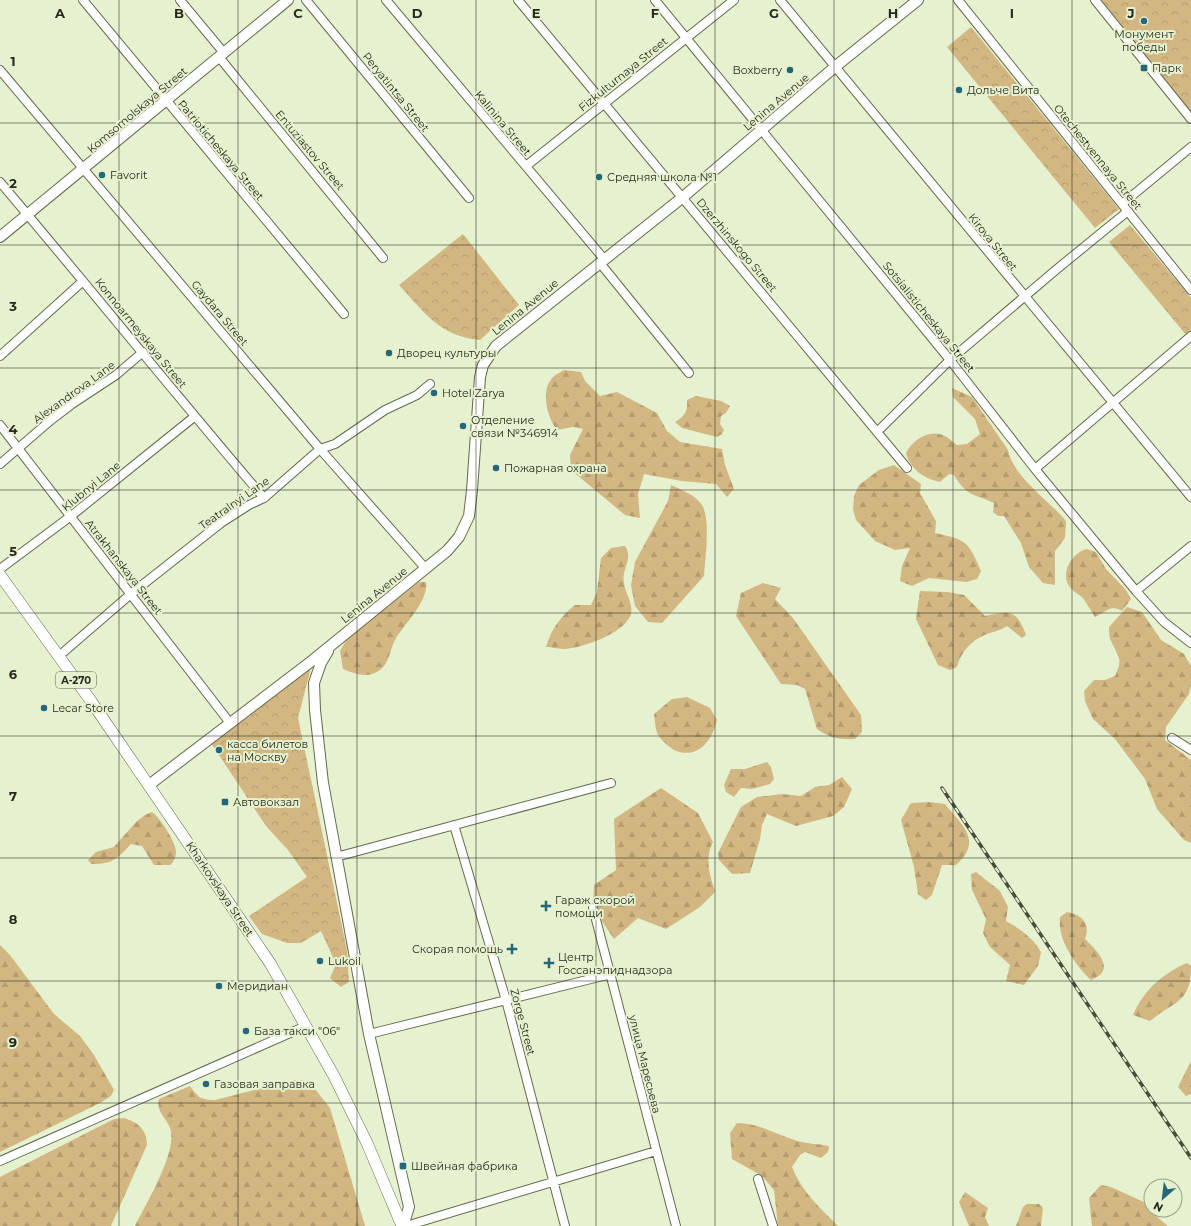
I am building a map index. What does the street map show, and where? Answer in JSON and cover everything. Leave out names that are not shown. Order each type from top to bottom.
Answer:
[{"type":"highway","name":"Kharkovskaya Street","points":[[2,583],[60,656],[260,947],[306,1026],[367,1143],[404,1226]]},
{"type":"main road","name":"Lenina Avenue","points":[[149,785],[332,644],[448,551],[459,537],[469,516],[477,402],[483,365],[496,346],[683,197],[836,66],[918,0]]},
{"type":"main road","name":"Komsomolskaya Street","points":[[0,237],[28,216],[284,1]]},
{"type":"main road","points":[[332,644],[321,663],[314,683],[315,710],[323,783],[369,1034],[409,1207],[404,1226]]},
{"type":"street","name":"Patrioticheskaya Street","points":[[83,0],[344,314]]},
{"type":"street","name":"Entuziastov Street","points":[[180,0],[221,55],[384,258]]},
{"type":"street","name":"Peryatintsa Street","points":[[306,0],[469,198]]},
{"type":"street","name":"Kalinina Street","points":[[386,0],[526,166],[602,261],[689,374]]},
{"type":"street","name":"Dzerzhinskogo Street","points":[[518,0],[907,468]]},
{"type":"street","name":"Sotsialisticheskaya Street","points":[[655,0],[950,360],[1035,469],[1136,591],[1164,622],[1191,643]]},
{"type":"street","name":"Fizkulturnaya Street","points":[[526,166],[734,0]]},
{"type":"street","name":"Kirova Street","points":[[780,0],[836,66],[1024,297],[1191,497]]},
{"type":"street","name":"Otechestvennaya Street","points":[[958,0],[1191,290]]},
{"type":"street","points":[[1095,0],[1191,118]]},
{"type":"street","name":"Gaydara Street","points":[[0,70],[320,449],[426,569]]},
{"type":"street","points":[[1122,204],[1191,147]]},
{"type":"street","name":"Konnoarmeyskaya Street","points":[[0,182],[264,498]]},
{"type":"street","points":[[877,432],[950,360],[1128,212]]},
{"type":"street","points":[[0,356],[83,281]]},
{"type":"street","points":[[1035,469],[1190,339]]},
{"type":"street","name":"Alexandrova Lane","points":[[0,464],[51,420],[72,404],[116,376],[143,352]]},
{"type":"street","name":"Teatralnyi Lane","points":[[60,656],[132,593],[221,523],[249,505],[264,498],[320,449],[335,444],[385,410],[417,395],[430,384]]},
{"type":"street","name":"Klubnyi Lane","points":[[0,569],[71,516],[194,416]]},
{"type":"street","name":"Atrakhanskaya Street","points":[[0,425],[132,593],[230,723]]},
{"type":"street","points":[[1136,591],[1191,546]]},
{"type":"street","points":[[1172,738],[1191,750]]},
{"type":"street","points":[[336,857],[611,783]]},
{"type":"street","name":"Zorge Street","points":[[454,825],[506,1000],[566,1226]]},
{"type":"street","name":"улица Маресьева","points":[[594,908],[676,1226]]},
{"type":"street","points":[[369,1034],[611,974]]},
{"type":"street","points":[[0,1161],[306,1026]]},
{"type":"street","points":[[404,1226],[656,1151]]},
{"type":"street","points":[[758,1179],[773,1226]]},
{"type":"green space","points":[[1099,0],[1191,0],[1191,113]]},
{"type":"green space","points":[[971,27],[1119,209],[1095,228],[947,47]]},
{"type":"green space","points":[[1130,225],[1191,298],[1191,332],[1187,336],[1109,242]]},
{"type":"green space","points":[[463,234],[519,305],[480,340],[454,334],[434,322],[399,285]]},
{"type":"green space","points":[[564,370],[581,372],[585,381],[600,396],[617,392],[657,413],[667,431],[680,442],[722,449],[725,465],[734,489],[727,497],[716,484],[682,481],[644,474],[638,494],[640,518],[625,515],[571,470],[570,455],[583,429],[573,427],[557,430],[550,418],[546,404],[549,382],[554,376]]},
{"type":"green space","points":[[952,388],[972,397],[1008,450],[1011,460],[1017,470],[1032,488],[1066,521],[1065,538],[1055,551],[1055,585],[1043,583],[1029,567],[1021,543],[1004,516],[998,516],[993,512],[994,503],[971,494],[962,487],[954,475],[949,474],[940,482],[924,476],[911,464],[908,459],[906,453],[909,448],[917,440],[928,434],[939,434],[957,445],[967,444],[980,434],[975,419],[953,397]]},
{"type":"green space","points":[[696,396],[721,401],[730,406],[726,413],[721,416],[720,424],[724,430],[722,434],[717,437],[682,428],[675,422],[685,413],[687,400]]},
{"type":"green space","points":[[894,465],[921,484],[920,493],[936,521],[935,533],[960,540],[965,543],[973,553],[981,571],[977,579],[967,582],[929,578],[912,586],[900,581],[902,566],[910,548],[895,550],[875,541],[856,520],[853,509],[854,496],[859,485],[879,470]]},
{"type":"green space","points":[[671,485],[696,498],[702,505],[705,512],[707,540],[704,576],[662,623],[648,622],[635,606],[631,585],[635,562],[668,501]]},
{"type":"green space","points":[[625,546],[628,560],[624,573],[624,583],[631,604],[630,616],[626,623],[611,634],[581,646],[564,649],[546,647],[554,629],[561,618],[570,609],[575,605],[591,605],[597,592],[601,558],[611,548]]},
{"type":"green space","points":[[1087,549],[1096,552],[1106,569],[1126,590],[1131,599],[1122,611],[1115,608],[1095,617],[1083,598],[1069,586],[1066,575],[1069,563],[1077,554]]},
{"type":"green space","points":[[419,582],[426,582],[424,597],[395,640],[383,667],[376,673],[367,675],[357,674],[343,669],[340,651],[347,639]]},
{"type":"green space","points":[[763,583],[781,588],[775,599],[793,618],[861,715],[862,732],[855,739],[835,738],[817,729],[805,689],[797,685],[781,684],[736,616],[741,593]]},
{"type":"green space","points":[[920,591],[947,592],[964,595],[985,616],[1001,613],[1012,614],[1016,616],[1026,635],[1022,638],[1007,626],[984,635],[969,646],[961,656],[957,667],[950,670],[938,665],[916,619]]},
{"type":"green space","points":[[1127,607],[1142,612],[1161,640],[1184,654],[1191,666],[1191,684],[1189,694],[1166,727],[1165,740],[1191,760],[1191,843],[1184,840],[1157,809],[1145,779],[1115,739],[1093,719],[1085,701],[1084,691],[1094,680],[1105,680],[1115,676],[1119,666],[1119,659],[1110,639],[1109,627]]},
{"type":"green space","points":[[313,660],[298,718],[347,950],[349,982],[341,987],[330,978],[336,964],[321,931],[301,943],[287,943],[262,934],[249,916],[307,877],[288,850],[266,826],[209,740]]},
{"type":"green space","points":[[687,697],[710,708],[717,720],[715,728],[707,742],[696,751],[690,753],[674,750],[661,739],[656,730],[654,714],[672,699]]},
{"type":"green space","points":[[767,762],[771,767],[774,779],[770,784],[752,789],[741,788],[734,797],[726,792],[724,785],[731,769],[745,769]]},
{"type":"green space","points":[[842,777],[852,789],[844,807],[833,816],[796,826],[767,814],[762,825],[760,839],[750,873],[732,874],[719,860],[718,853],[741,807],[757,797],[782,794],[801,796],[815,787],[829,785]]},
{"type":"green space","points":[[661,788],[698,813],[713,842],[710,848],[708,861],[715,892],[700,907],[666,929],[638,918],[614,939],[593,908],[594,885],[616,870],[614,819]]},
{"type":"green space","points":[[929,802],[945,804],[964,827],[969,841],[968,848],[964,856],[956,865],[942,865],[932,895],[926,900],[918,894],[914,867],[901,820],[911,803]]},
{"type":"green space","points":[[152,812],[171,837],[176,849],[176,855],[171,865],[154,865],[142,846],[131,844],[118,857],[110,862],[91,864],[88,860],[96,852],[114,847],[136,822]]},
{"type":"green space","points":[[976,872],[1000,891],[1008,907],[1006,921],[1026,934],[1041,952],[1038,966],[1024,985],[1006,981],[1010,965],[990,947],[983,933],[986,919],[972,890],[971,874]]},
{"type":"green space","points":[[1067,912],[1077,915],[1084,921],[1087,928],[1085,939],[1099,954],[1102,960],[1104,966],[1103,971],[1099,976],[1091,980],[1073,959],[1064,943],[1061,934],[1060,917]]},
{"type":"green space","points":[[0,945],[10,955],[54,1014],[80,1036],[94,1055],[114,1090],[111,1096],[100,1103],[0,1152]]},
{"type":"green space","points":[[1187,963],[1191,966],[1190,978],[1185,994],[1180,1000],[1150,1021],[1133,1015],[1137,1006],[1148,990],[1170,972]]},
{"type":"green space","points":[[1191,1061],[1191,1094],[1186,1096],[1178,1087]]},
{"type":"green space","points":[[294,1080],[303,1080],[311,1084],[330,1108],[365,1226],[135,1226],[159,1180],[169,1154],[171,1132],[168,1123],[159,1108],[159,1099],[190,1086],[200,1097],[215,1100]]},
{"type":"green space","points":[[124,1118],[137,1124],[143,1130],[147,1139],[147,1145],[111,1226],[0,1226],[0,1177],[114,1119]]},
{"type":"green space","points":[[737,1123],[760,1127],[790,1139],[802,1142],[829,1146],[828,1152],[821,1158],[805,1152],[800,1155],[792,1167],[806,1192],[838,1226],[778,1226],[774,1190],[762,1176],[732,1159],[730,1133]]},
{"type":"green space","points":[[1101,1185],[1111,1187],[1143,1202],[1143,1218],[1158,1218],[1168,1226],[1092,1226],[1089,1198]]},
{"type":"green space","points":[[965,1192],[988,1208],[985,1217],[989,1226],[969,1226],[959,1202]]},
{"type":"green space","points":[[1027,1204],[1039,1204],[1043,1208],[1041,1226],[1016,1226],[1023,1207]]},
{"type":"railway","points":[[942,788],[1191,1158]]},
{"type":"place","name":"Монумент победы","points":[[1144,21]]},
{"type":"place","name":"Парк","points":[[1144,68]]},
{"type":"place","name":"Boxberry","points":[[790,70]]},
{"type":"place","name":"Дольче Вита","points":[[959,90]]},
{"type":"place","name":"Favorit","points":[[102,175]]},
{"type":"place","name":"Средняя школа №1","points":[[599,177]]},
{"type":"place","name":"Дворец культуры","points":[[389,353]]},
{"type":"place","name":"Hotel Zarya","points":[[434,393]]},
{"type":"place","name":"Отделение связи №346914","points":[[463,426]]},
{"type":"place","name":"Пожарная охрана","points":[[496,468]]},
{"type":"place","name":"Lecar Store","points":[[44,708]]},
{"type":"place","name":"касса билетов на Москву","points":[[219,750]]},
{"type":"place","name":"Автовокзал","points":[[225,802]]},
{"type":"place","name":"Гараж скорой помощи","points":[[546,906]]},
{"type":"place","name":"Скорая помощь","points":[[512,949]]},
{"type":"place","name":"Lukoil","points":[[320,961]]},
{"type":"place","name":"Центр Госсанэпиднадзора","points":[[549,963]]},
{"type":"place","name":"Меридиан","points":[[219,986]]},
{"type":"place","name":"База такси \"06\"","points":[[246,1031]]},
{"type":"place","name":"Газовая заправка","points":[[206,1084]]},
{"type":"place","name":"Швейная фабрика","points":[[403,1166]]}]
